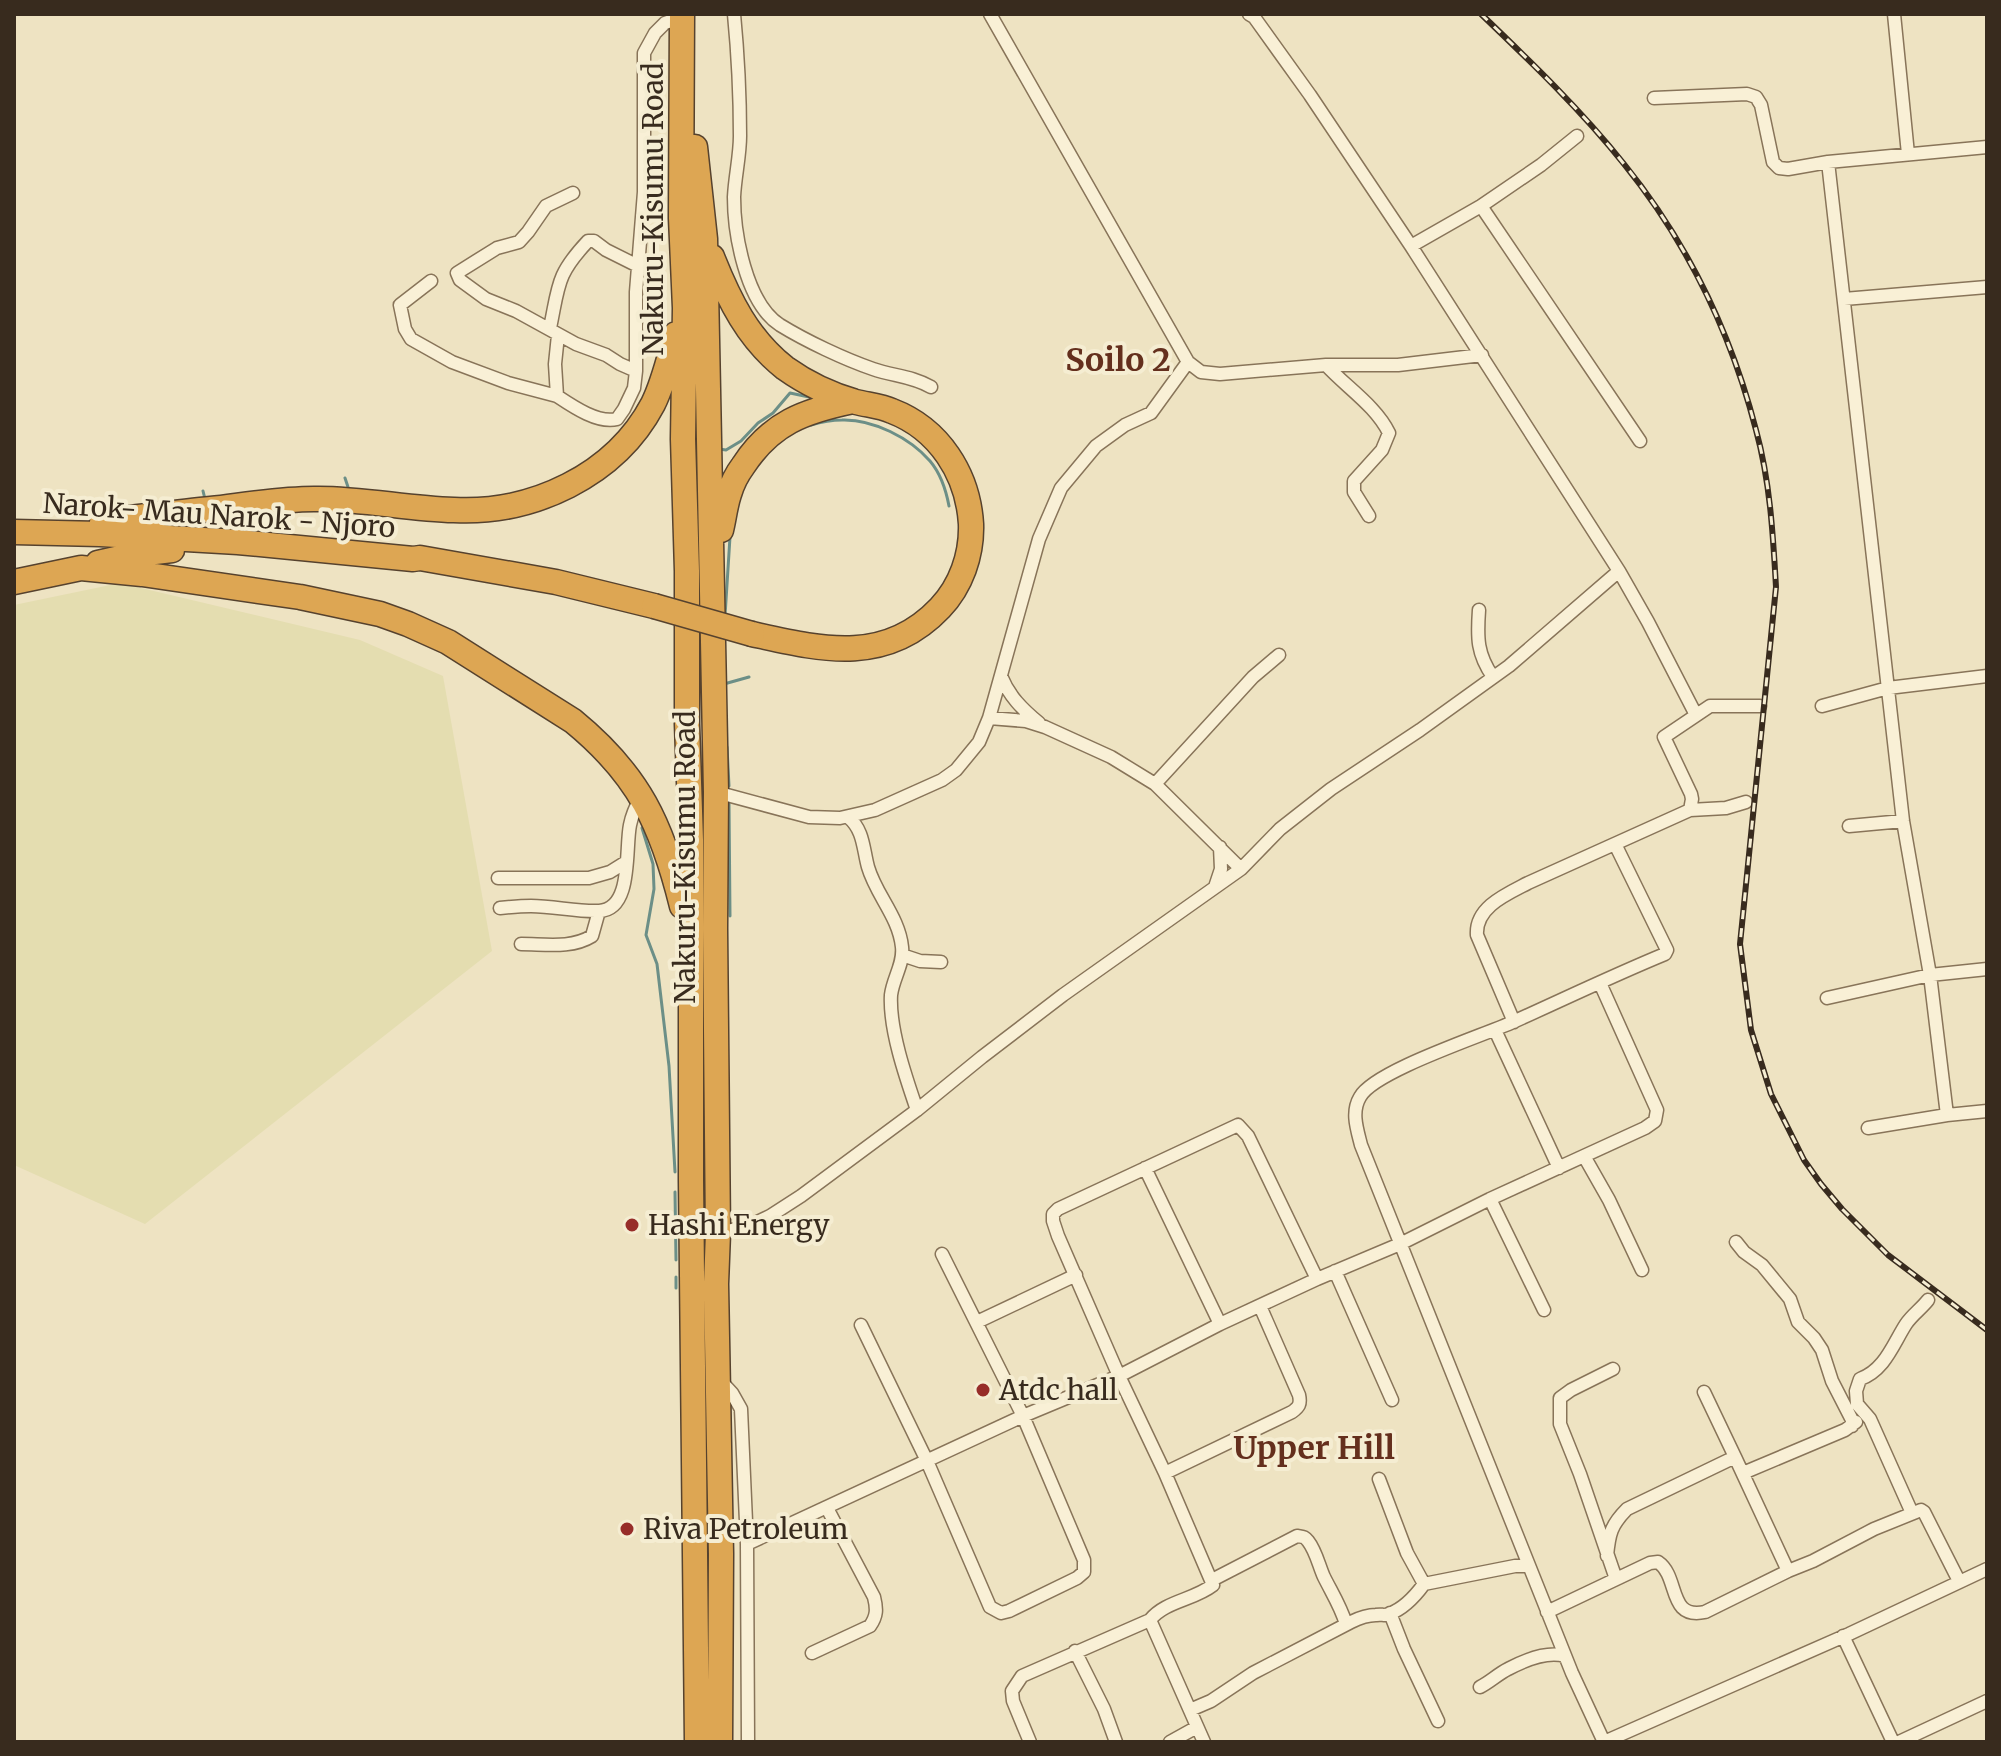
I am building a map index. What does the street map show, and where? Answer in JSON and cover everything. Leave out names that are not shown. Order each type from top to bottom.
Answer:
[{"type":"highway","points":[[682,15],[683,41]]},
{"type":"highway","name":"Nakuru-Kisumu Road","points":[[683,41],[705,239],[712,560],[716,792],[720,1742]]},
{"type":"highway","name":"Nakuru-Kisumu Road","points":[[683,41],[681,218],[685,308],[683,439],[691,840],[697,1742]]},
{"type":"highway","name":"Narok- Mau Narok - Njoro","points":[[14,520],[283,533],[556,582],[752,634],[831,649],[848,650],[894,640],[932,617],[954,591],[965,567],[971,535],[968,502],[961,478],[949,455],[918,424],[892,411],[818,388],[787,369],[759,344],[738,316],[705,239]]},
{"type":"highway","points":[[102,522],[313,498],[363,500],[454,511],[483,510],[511,507],[557,492],[583,477],[615,452],[644,418],[662,381],[685,308]]},
{"type":"highway","points":[[712,560],[729,493],[755,447],[791,420],[827,406],[853,401]]},
{"type":"highway","name":"Narok- Mau Narok - Njoro","points":[[14,532],[238,542],[420,558]]},
{"type":"highway","points":[[14,582],[138,554],[238,542]]},
{"type":"highway","points":[[81,568],[300,597],[380,614],[448,642],[573,721],[625,772],[659,830],[682,905],[690,955]]},
{"type":"street","points":[[734,14],[740,139],[734,199],[740,247],[757,300],[776,322],[796,334],[863,366],[894,376],[906,376],[931,387]]},
{"type":"street","points":[[990,14],[1188,362],[1201,372],[1220,374],[1326,365],[1398,365],[1482,355]]},
{"type":"street","points":[[1249,14],[1310,95],[1482,355],[1619,571],[1696,715]]},
{"type":"street","points":[[1894,14],[1908,154]]},
{"type":"street","points":[[431,281],[400,305],[405,329],[411,339],[452,362],[508,383],[557,396],[583,412],[613,421],[617,419],[634,388],[636,371],[638,266],[644,192],[644,53],[655,33],[665,23],[682,15]]},
{"type":"street","points":[[1654,98],[1747,94],[1756,97],[1761,105],[1773,162],[1779,168],[1987,147]]},
{"type":"street","points":[[1411,246],[1481,206],[1577,136]]},
{"type":"street","points":[[1828,162],[1903,821],[1930,975],[1947,1115]]},
{"type":"street","points":[[573,193],[546,206],[519,242],[497,248],[457,273],[460,280],[486,299],[636,371]]},
{"type":"street","points":[[1481,206],[1640,441]]},
{"type":"street","points":[[557,396],[554,332],[560,278],[570,260],[588,241],[594,241],[638,266]]},
{"type":"street","points":[[1844,299],[1987,287]]},
{"type":"street","points":[[716,792],[809,817],[848,817],[888,805],[942,780],[956,770],[979,742],[989,718],[1039,539],[1061,488],[1096,446],[1125,425],[1151,413],[1188,362]]},
{"type":"street","points":[[1326,365],[1374,411],[1389,433],[1382,450],[1354,481],[1354,492],[1369,516]]},
{"type":"street","points":[[718,1233],[749,1226],[801,1196],[1063,995],[1241,869],[1280,829],[1331,789],[1420,730],[1526,652],[1619,571]]},
{"type":"street","points":[[1479,610],[1481,658],[1493,677]]},
{"type":"street","points":[[1155,784],[1253,677],[1279,655]]},
{"type":"street","points":[[1001,676],[1013,698],[1045,727]]},
{"type":"street","points":[[1822,706],[1888,688],[1987,676]]},
{"type":"street","points":[[1690,810],[1691,794],[1664,737],[1715,705],[1760,706]]},
{"type":"street","points":[[989,718],[1026,721],[1045,727],[1111,757],[1155,784],[1241,869]]},
{"type":"street","points":[[498,878],[531,892],[599,911],[613,906],[620,898],[632,816],[641,797]]},
{"type":"street","points":[[1514,1022],[1477,935],[1482,913],[1528,883],[1690,810],[1726,808],[1746,802]]},
{"type":"street","points":[[848,817],[859,831],[872,878],[899,934],[902,955],[891,993],[892,1009],[898,1045],[917,1110]]},
{"type":"street","points":[[1849,826],[1903,821]]},
{"type":"street","points":[[1615,844],[1667,952],[1377,1081],[1359,1098],[1355,1118],[1361,1145],[1400,1244],[1565,1656],[1604,1742],[1987,1569]]},
{"type":"street","points":[[1215,888],[1221,869],[1220,847]]},
{"type":"street","points":[[500,908],[531,892],[610,872],[626,862]]},
{"type":"street","points":[[521,944],[581,943],[592,936],[599,911]]},
{"type":"street","points":[[902,955],[920,961],[941,962]]},
{"type":"street","points":[[1827,998],[1930,975],[1987,969]]},
{"type":"street","points":[[747,1544],[1023,1416],[1119,1376],[1220,1324],[1400,1244],[1645,1128],[1655,1121],[1657,1110],[1600,983]]},
{"type":"street","points":[[1495,1030],[1559,1168]]},
{"type":"street","points":[[1868,1128],[1987,1111]]},
{"type":"street","points":[[1030,1742],[1012,1691],[1016,1682],[1027,1672],[1150,1620],[1157,1611],[1213,1585],[1058,1236],[1053,1214],[1236,1124],[1248,1136],[1317,1279]]},
{"type":"street","points":[[1584,1156],[1642,1270]]},
{"type":"street","points":[[1145,1168],[1220,1324]]},
{"type":"street","points":[[1490,1199],[1544,1310]]},
{"type":"street","points":[[1736,1242],[1762,1265],[1790,1299],[1798,1322],[1822,1350],[1852,1426]]},
{"type":"street","points":[[861,1325],[927,1461],[990,1607],[1001,1613],[1084,1572],[1084,1560],[1023,1416],[942,1254]]},
{"type":"street","points":[[1335,1271],[1392,1400]]},
{"type":"street","points":[[977,1322],[1076,1275]]},
{"type":"street","points":[[1912,1513],[1870,1419],[1862,1412],[1856,1399],[1860,1379],[1880,1366],[1907,1324],[1928,1300]]},
{"type":"street","points":[[1165,1473],[1299,1407],[1299,1395],[1260,1306]]},
{"type":"street","points":[[1613,1369],[1560,1398],[1559,1409],[1560,1424],[1585,1486],[1616,1579]]},
{"type":"street","points":[[719,1378],[741,1409],[747,1544],[748,1742]]},
{"type":"street","points":[[1704,1392],[1788,1571]]},
{"type":"street","points":[[1743,1473],[1845,1430],[1862,1412]]},
{"type":"street","points":[[1607,1556],[1609,1536],[1616,1521],[1627,1509],[1735,1457]]},
{"type":"street","points":[[1379,1479],[1407,1553],[1424,1584]]},
{"type":"street","points":[[812,1653],[870,1626],[876,1618],[874,1597],[827,1508]]},
{"type":"street","points":[[1547,1612],[1658,1562],[1665,1568],[1684,1611],[1698,1614],[1874,1529],[1921,1510],[1959,1581]]},
{"type":"street","points":[[1212,1580],[1301,1536],[1313,1551],[1340,1604],[1346,1624]]},
{"type":"street","points":[[1190,1710],[1346,1624],[1362,1617],[1390,1613],[1416,1594],[1424,1584],[1529,1566]]},
{"type":"street","points":[[1390,1613],[1438,1721]]},
{"type":"street","points":[[1150,1620],[1204,1742]]},
{"type":"street","points":[[1843,1636],[1896,1742],[1987,1701]]},
{"type":"street","points":[[1075,1651],[1104,1709],[1116,1742]]},
{"type":"street","points":[[1480,1687],[1509,1668],[1543,1655],[1565,1656]]},
{"type":"street","points":[[1170,1742],[1197,1727]]},
{"type":"shaded area","points":[[120,583],[360,640],[443,676],[492,951],[145,1224],[14,1165],[14,605]]},
{"type":"waterway","points":[[719,449],[726,450],[741,441],[790,393],[809,397]]},
{"type":"waterway","points":[[811,425],[834,420],[854,421],[878,426],[902,438],[934,466],[949,506]]},
{"type":"waterway","points":[[345,478],[348,487]]},
{"type":"waterway","points":[[203,491],[205,499]]},
{"type":"waterway","points":[[725,616],[730,537]]},
{"type":"waterway","points":[[724,684],[749,677]]},
{"type":"waterway","points":[[727,747],[729,786]]},
{"type":"waterway","points":[[729,803],[730,916]]},
{"type":"waterway","points":[[645,825],[642,828],[653,864],[654,889],[646,935],[657,964],[669,1066],[675,1172]]},
{"type":"waterway","points":[[675,1192],[676,1260]]},
{"type":"waterway","points":[[676,1277],[676,1288]]},
{"type":"railway","points":[[1481,14],[1591,125],[1668,225],[1720,324],[1756,430],[1768,488],[1776,587],[1740,944],[1751,1030],[1771,1094],[1804,1160],[1842,1209],[1888,1255],[1987,1330]]},
{"type":"place","name":"Hashi Energy","points":[[632,1225]]},
{"type":"place","name":"Atdc hall","points":[[983,1390]]},
{"type":"place","name":"Riva Petroleum","points":[[627,1529]]},
{"type":"district","name":"Soilo 2","points":[[1118,360]]},
{"type":"district","name":"Upper Hill","points":[[1314,1448]]}]
